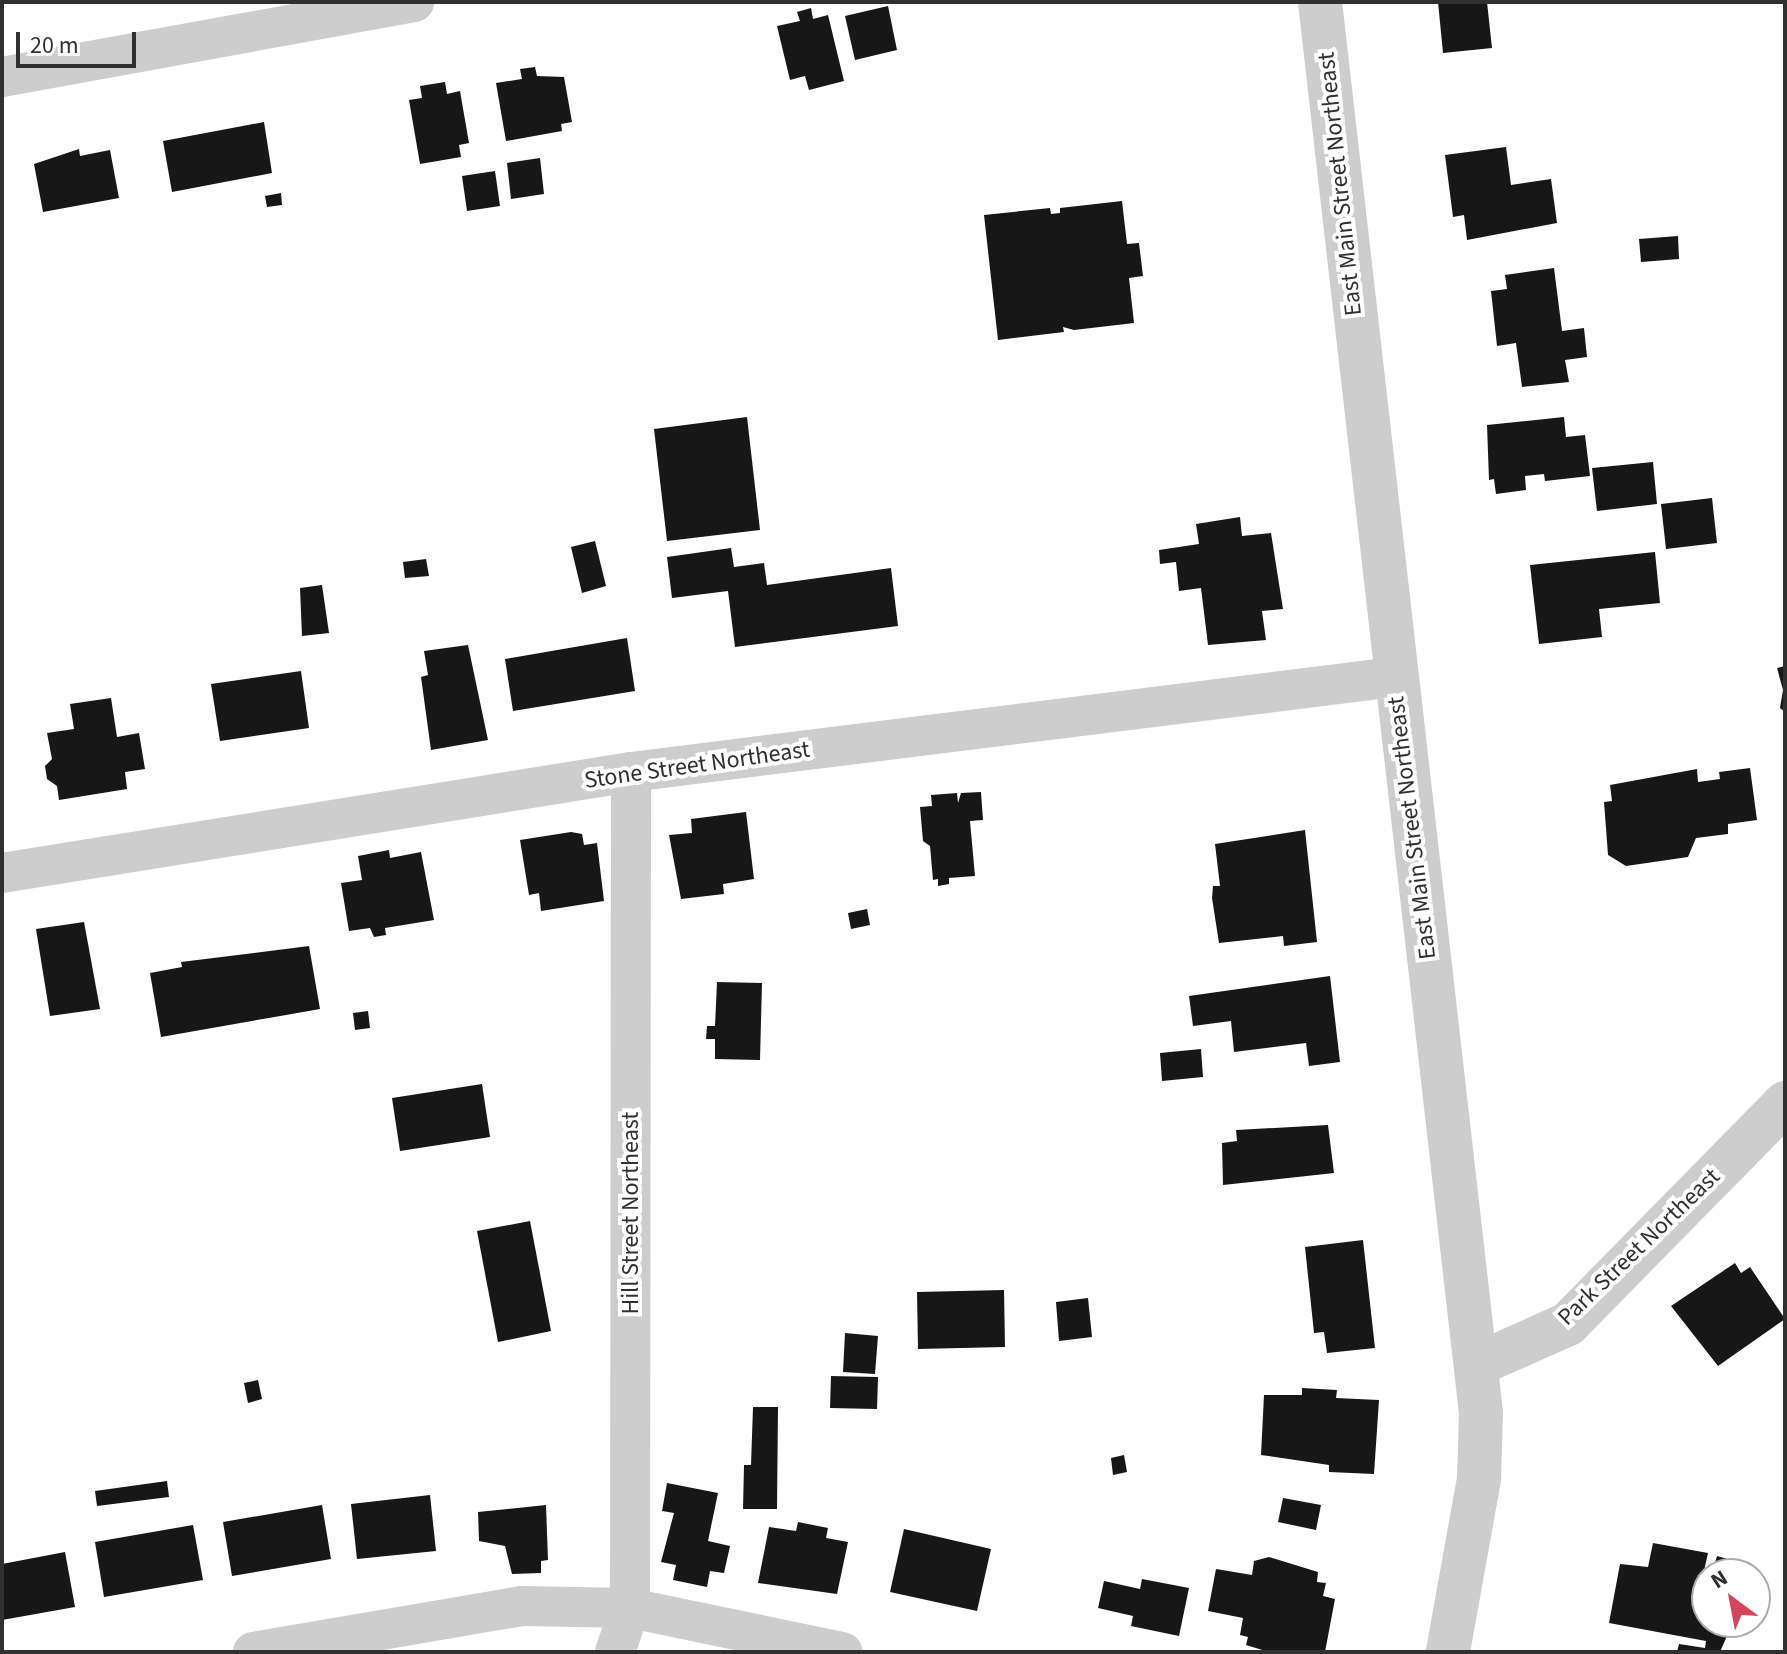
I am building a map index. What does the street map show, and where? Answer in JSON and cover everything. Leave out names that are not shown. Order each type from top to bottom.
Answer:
[{"type":"street","points":[[2,77],[414,2]]},
{"type":"street","name":"East Main Street Northeast","points":[[1320,2],[1476,1365],[1479,1479],[1448,1652]]},
{"type":"street","name":"Stone Street Northeast","points":[[2,873],[631,772],[1395,677]]},
{"type":"street","name":"Hill Street Northeast","points":[[615,1652],[630,1608],[631,772]]},
{"type":"street","name":"Park Street Northeast","points":[[1476,1365],[1568,1324],[1785,1103]]},
{"type":"street","points":[[253,1652],[521,1606],[630,1608],[843,1652]]},
{"type":"building","points":[[1438,2],[1487,2],[1492,48],[1443,53]]},
{"type":"building","points":[[888,6],[897,50],[855,60],[845,16]]},
{"type":"building","points":[[811,8],[813,19],[828,15],[844,81],[809,90],[805,76],[790,80],[777,26],[800,21],[797,12]]},
{"type":"building","points":[[535,67],[537,76],[564,77],[572,122],[561,124],[562,131],[506,141],[496,83],[522,79],[520,69]]},
{"type":"building","points":[[445,82],[447,94],[460,91],[469,143],[459,145],[461,157],[420,164],[409,100],[422,98],[420,86]]},
{"type":"building","points":[[264,122],[272,173],[172,192],[163,141]]},
{"type":"building","points":[[1506,147],[1511,185],[1551,179],[1557,223],[1467,240],[1464,215],[1453,217],[1445,155]]},
{"type":"building","points":[[79,149],[80,156],[110,150],[119,198],[43,212],[34,164]]},
{"type":"building","points":[[540,158],[544,194],[511,199],[507,163]]},
{"type":"building","points":[[495,171],[500,206],[467,211],[462,176]]},
{"type":"building","points":[[281,193],[282,205],[267,207],[265,196]]},
{"type":"building","points":[[1122,201],[1127,244],[1139,243],[1143,276],[1129,278],[1134,323],[1074,330],[1063,327],[1064,332],[998,340],[984,215],[1050,208],[1051,214],[1060,213],[1060,208]]},
{"type":"building","points":[[1678,236],[1679,259],[1641,262],[1639,239]]},
{"type":"building","points":[[1554,268],[1562,331],[1584,328],[1587,357],[1565,360],[1569,382],[1522,387],[1516,343],[1497,346],[1491,291],[1507,289],[1505,275]]},
{"type":"building","points":[[747,417],[760,530],[667,541],[654,429]]},
{"type":"building","points":[[1564,417],[1566,437],[1585,435],[1590,476],[1545,481],[1544,474],[1525,476],[1526,490],[1496,494],[1494,479],[1489,480],[1487,425]]},
{"type":"building","points":[[1653,462],[1657,504],[1597,511],[1592,468]]},
{"type":"building","points":[[1712,498],[1717,543],[1666,549],[1661,504]]},
{"type":"building","points":[[1240,517],[1242,536],[1271,533],[1283,609],[1262,611],[1266,640],[1208,645],[1201,588],[1179,591],[1176,562],[1160,564],[1159,550],[1199,544],[1196,524]]},
{"type":"building","points":[[595,541],[606,586],[582,593],[571,547]]},
{"type":"building","points":[[731,548],[734,567],[764,563],[767,585],[891,568],[898,626],[735,647],[728,591],[672,598],[667,557]]},
{"type":"building","points":[[1655,552],[1660,603],[1599,609],[1602,637],[1539,644],[1530,565]]},
{"type":"building","points":[[426,559],[429,576],[405,578],[403,562]]},
{"type":"building","points":[[322,585],[329,633],[302,636],[300,588]]},
{"type":"building","points":[[627,638],[635,691],[513,711],[505,659]]},
{"type":"building","points":[[468,645],[488,740],[431,750],[421,677],[428,675],[424,651]]},
{"type":"building","points":[[1785,666],[1785,712],[1780,708],[1783,690],[1777,668]]},
{"type":"building","points":[[301,671],[309,728],[220,741],[211,684]]},
{"type":"building","points":[[111,698],[117,737],[139,733],[145,769],[125,772],[127,789],[59,800],[57,786],[47,779],[45,766],[52,759],[47,733],[74,729],[70,704]]},
{"type":"building","points":[[1750,768],[1757,820],[1728,824],[1728,834],[1696,838],[1688,857],[1626,866],[1608,855],[1604,802],[1612,801],[1610,785],[1697,769],[1698,782],[1720,779],[1719,772]]},
{"type":"building","points":[[981,792],[983,820],[970,821],[975,876],[949,878],[949,884],[938,886],[938,879],[933,880],[930,846],[923,841],[920,807],[932,806],[931,795],[957,793],[958,803],[961,793]]},
{"type":"building","points":[[746,812],[754,879],[723,884],[724,894],[681,899],[669,835],[692,833],[691,819]]},
{"type":"building","points":[[1305,830],[1317,942],[1284,946],[1283,936],[1219,943],[1212,898],[1213,886],[1220,886],[1215,844]]},
{"type":"building","points":[[571,832],[582,834],[584,845],[597,843],[604,901],[541,911],[539,893],[529,895],[520,840]]},
{"type":"building","points":[[389,850],[390,858],[421,852],[434,920],[385,928],[386,935],[374,937],[370,928],[349,931],[341,883],[362,880],[358,856]]},
{"type":"building","points":[[867,909],[870,925],[851,929],[848,913]]},
{"type":"building","points":[[84,922],[100,1009],[50,1016],[36,929]]},
{"type":"building","points":[[309,946],[320,1009],[161,1037],[150,973],[182,967],[181,962]]},
{"type":"building","points":[[1330,976],[1340,1062],[1309,1066],[1306,1043],[1234,1052],[1231,1021],[1193,1026],[1189,996]]},
{"type":"building","points":[[717,982],[762,983],[760,1060],[715,1059],[715,1039],[706,1039],[707,1026],[715,1026]]},
{"type":"building","points":[[368,1011],[370,1028],[355,1030],[353,1013]]},
{"type":"building","points":[[1201,1049],[1203,1077],[1162,1081],[1160,1053]]},
{"type":"building","points":[[482,1084],[490,1137],[400,1151],[392,1098]]},
{"type":"building","points":[[1328,1125],[1334,1173],[1223,1185],[1222,1143],[1237,1141],[1236,1130]]},
{"type":"building","points":[[530,1221],[551,1331],[498,1342],[477,1231]]},
{"type":"building","points":[[1363,1240],[1375,1348],[1327,1353],[1324,1332],[1314,1333],[1305,1247]]},
{"type":"building","points":[[1735,1263],[1741,1273],[1750,1267],[1785,1319],[1718,1366],[1671,1306]]},
{"type":"building","points":[[1004,1290],[1005,1347],[918,1349],[917,1292]]},
{"type":"building","points":[[1088,1298],[1092,1337],[1059,1341],[1056,1302]]},
{"type":"building","points":[[845,1333],[878,1336],[875,1374],[843,1372]]},
{"type":"building","points":[[831,1376],[878,1377],[877,1409],[830,1408]]},
{"type":"building","points":[[258,1380],[262,1399],[248,1403],[244,1383]]},
{"type":"building","points":[[1302,1388],[1337,1390],[1336,1398],[1379,1400],[1374,1474],[1329,1472],[1329,1465],[1261,1455],[1264,1395],[1302,1395]]},
{"type":"building","points":[[753,1407],[778,1407],[777,1509],[743,1509],[744,1465],[751,1465]]},
{"type":"building","points":[[1124,1455],[1127,1472],[1113,1475],[1111,1458]]},
{"type":"building","points":[[167,1481],[169,1497],[97,1506],[95,1491]]},
{"type":"building","points":[[667,1483],[718,1493],[708,1541],[730,1546],[724,1573],[710,1571],[707,1587],[673,1580],[676,1565],[661,1562],[674,1513],[662,1511]]},
{"type":"building","points":[[430,1495],[436,1551],[357,1559],[351,1504]]},
{"type":"building","points":[[1283,1498],[1321,1505],[1316,1530],[1278,1522]]},
{"type":"building","points":[[322,1505],[331,1559],[232,1576],[223,1522]]},
{"type":"building","points":[[546,1505],[548,1560],[541,1561],[541,1573],[512,1574],[505,1546],[479,1541],[478,1512]]},
{"type":"building","points":[[798,1522],[828,1528],[826,1538],[848,1542],[837,1594],[758,1583],[769,1527],[796,1531]]},
{"type":"building","points":[[193,1525],[203,1580],[104,1597],[95,1542]]},
{"type":"building","points":[[904,1529],[991,1549],[977,1611],[890,1592]]},
{"type":"building","points":[[1653,1543],[1708,1553],[1707,1558],[1691,1558],[1691,1638],[1726,1638],[1720,1652],[1677,1652],[1679,1644],[1705,1648],[1706,1641],[1609,1623],[1620,1564],[1648,1567]]},
{"type":"building","points":[[65,1552],[75,1607],[2,1620],[2,1564]]},
{"type":"building","points":[[1269,1557],[1318,1572],[1317,1582],[1326,1583],[1323,1596],[1335,1599],[1325,1652],[1269,1652],[1246,1645],[1248,1637],[1240,1635],[1243,1618],[1208,1611],[1216,1569],[1252,1575],[1254,1561]]},
{"type":"building","points":[[1142,1579],[1189,1588],[1179,1636],[1131,1626],[1133,1616],[1098,1608],[1104,1581],[1140,1589]]}]
